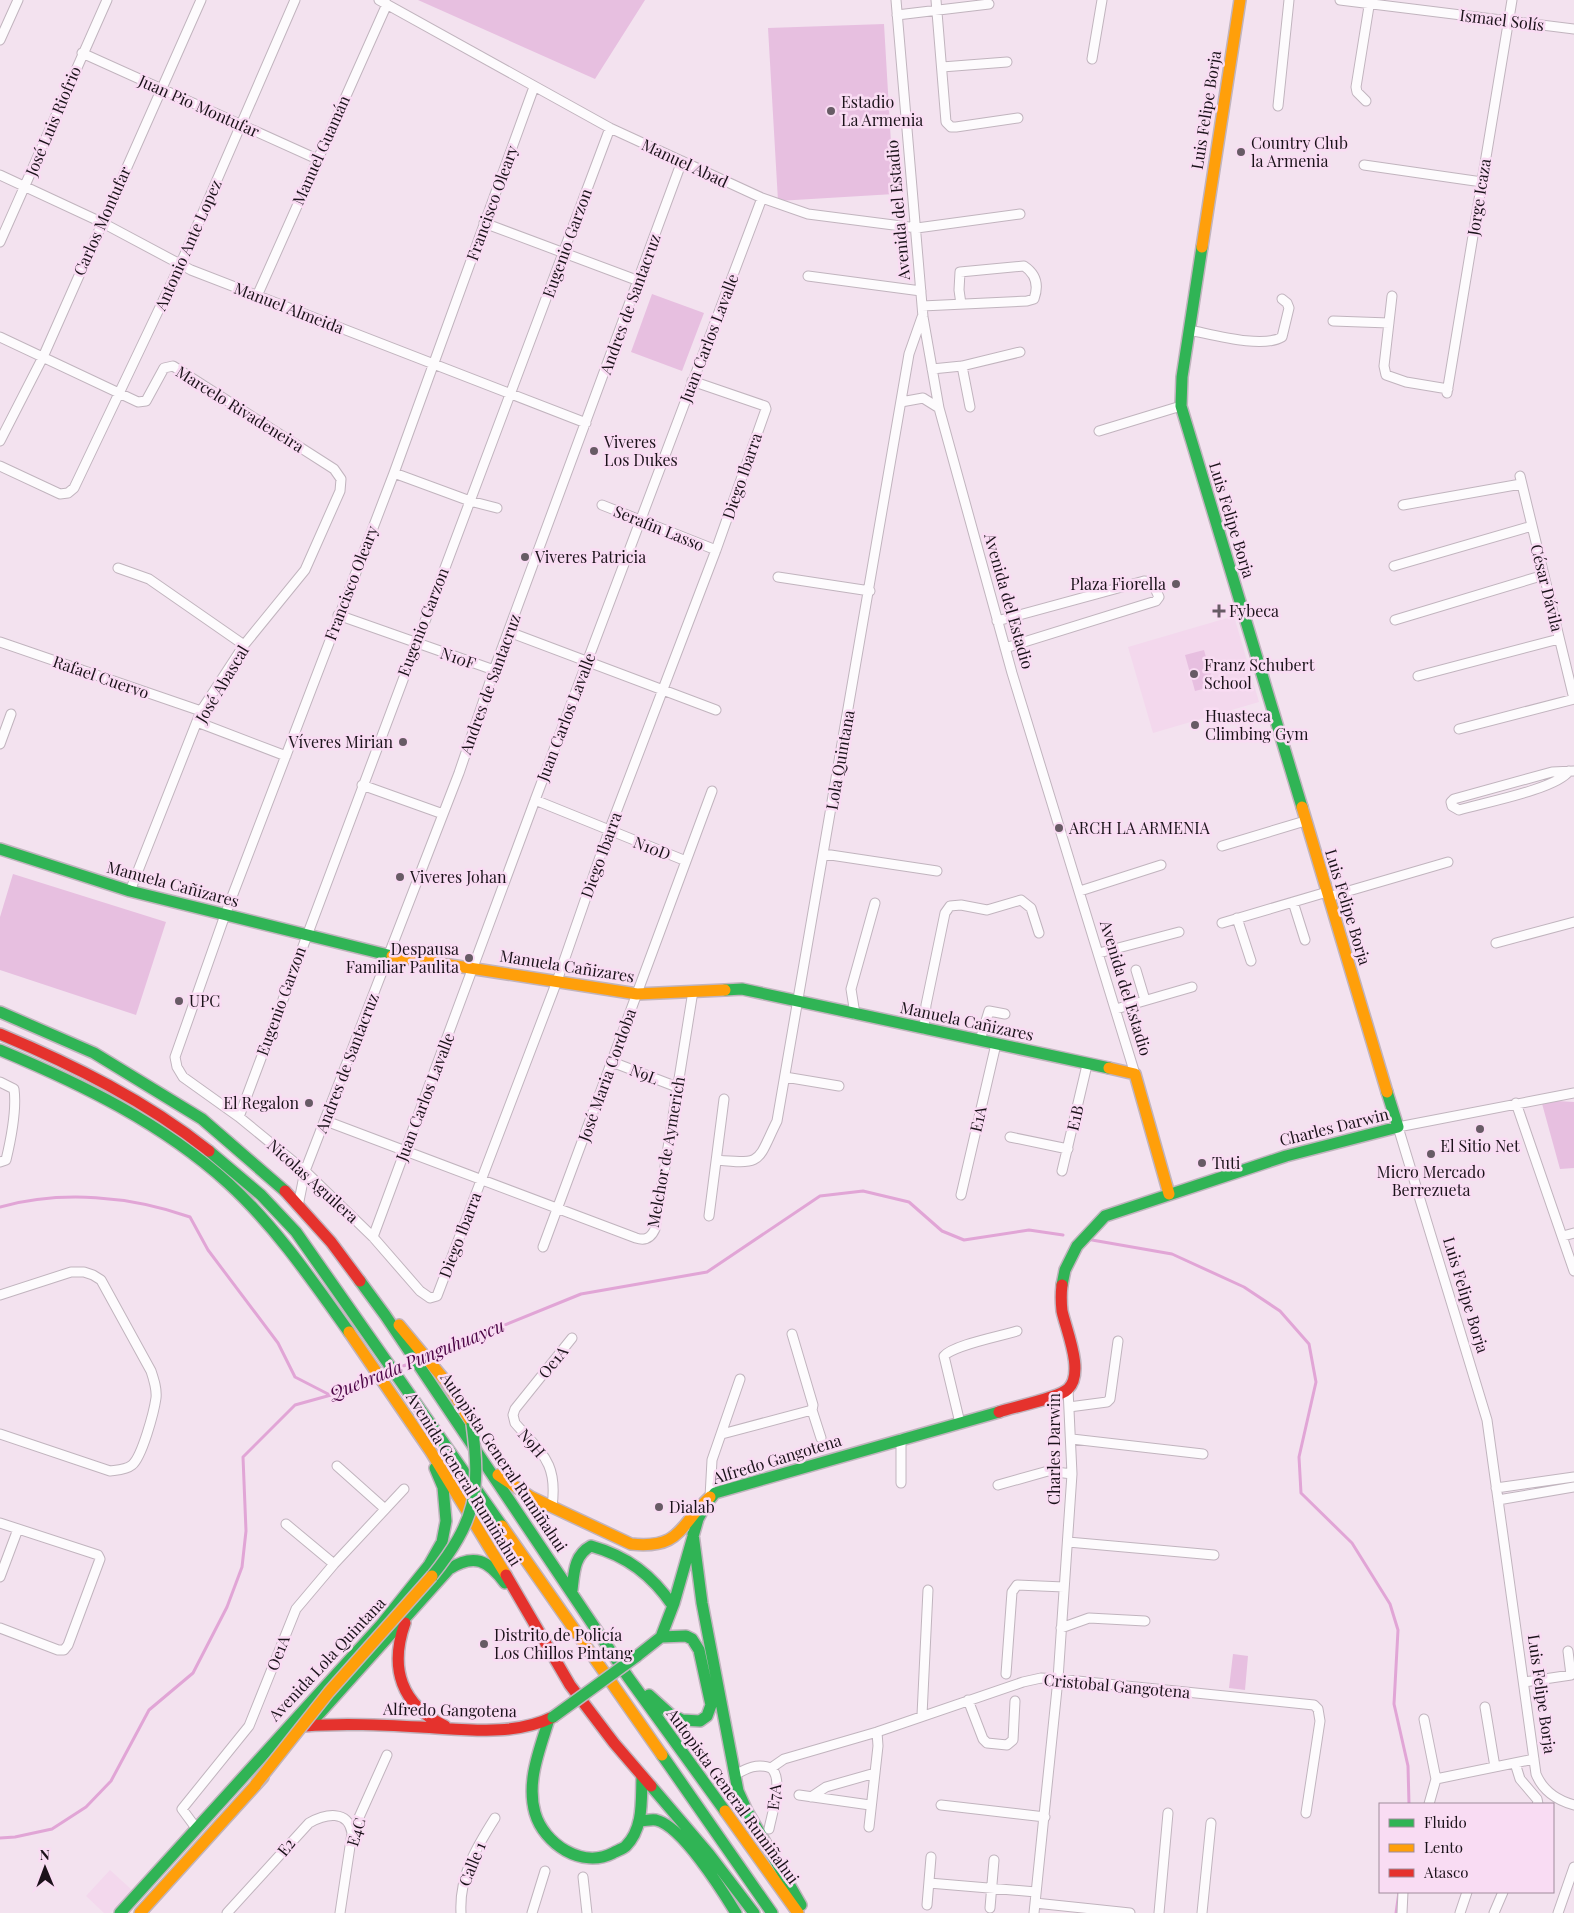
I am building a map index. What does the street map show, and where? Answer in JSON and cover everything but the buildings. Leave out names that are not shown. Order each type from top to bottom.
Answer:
[{"type":"main road","name":"Luis Felipe Borja","points":[[1240,0],[1182,377],[1181,406],[1398,1127]]},
{"type":"main road","name":"Manuela Cañizares","points":[[0,849],[130,892],[388,955],[637,994],[742,990],[1135,1074]]},
{"type":"main road","name":"Autopista General Rumiñahui","points":[[0,1012],[94,1052],[193,1113],[251,1160],[298,1206],[331,1242],[356,1275],[491,1471],[628,1676],[798,1913]]},
{"type":"main road","name":"Autopista General Rumiñahui","points":[[0,1034],[58,1058],[133,1097],[218,1157],[292,1228],[398,1375],[772,1913]]},
{"type":"main road","name":"Avenida General Rumiñahui","points":[[0,1050],[84,1086],[176,1143],[210,1168],[258,1212],[299,1264],[391,1394],[485,1538],[570,1684],[599,1724],[642,1777],[704,1845],[754,1913]]},
{"type":"main road","name":"Avenida del Estadio","points":[[1135,1074],[1169,1194]]},
{"type":"main road","name":"Charles Darwin","points":[[1068,1389],[1075,1372],[1062,1309],[1062,1294],[1066,1266],[1071,1254],[1090,1227],[1104,1216],[1284,1155],[1341,1139],[1398,1127]]},
{"type":"main road","name":"Avenida Lola Quintana","points":[[256,1784],[328,1693],[437,1568],[464,1529],[476,1496],[476,1456],[472,1424],[459,1397],[440,1371],[356,1275]]},
{"type":"main road","name":"Alfredo Gangotena","points":[[286,1728],[308,1726],[512,1729],[536,1725],[551,1718],[661,1637],[673,1606],[699,1515],[710,1497],[731,1486],[960,1423],[1053,1396],[1068,1389]]},
{"type":"main road","name":"Avenida Lola Quintana","points":[[120,1913],[398,1606],[437,1553],[442,1540],[445,1501],[440,1477],[391,1394]]},
{"type":"main road","points":[[491,1471],[552,1507],[631,1544],[658,1546],[678,1536],[701,1503],[710,1497]]},
{"type":"main road","points":[[693,1534],[702,1603],[738,1791],[806,1913]]},
{"type":"main road","points":[[572,1590],[576,1560],[583,1549],[591,1546],[618,1554],[642,1569],[660,1585],[673,1606]]},
{"type":"main road","name":"Avenida Lola Quintana","points":[[140,1913],[449,1569],[458,1562],[475,1560],[496,1569],[528,1614]]},
{"type":"main road","points":[[410,1614],[404,1625],[397,1648],[398,1672],[402,1684],[421,1712],[451,1728]]},
{"type":"main road","points":[[628,1676],[670,1714],[691,1722],[707,1716],[711,1705],[699,1650],[692,1639],[686,1636],[661,1637]]},
{"type":"main road","points":[[551,1718],[540,1738],[531,1789],[535,1815],[551,1841],[572,1856],[585,1860],[600,1860],[613,1856],[625,1848],[640,1821],[644,1798],[642,1777]]},
{"type":"main road","points":[[640,1821],[656,1820],[671,1829],[713,1878],[736,1913]]},
{"type":"street","points":[[0,40],[18,0]]},
{"type":"street","name":"José Luis Riofrio","points":[[0,242],[107,0]]},
{"type":"street","name":"Carlos Montufar","points":[[0,441],[43,357],[101,222],[201,0]]},
{"type":"street","name":"Antonio Ante Lopez","points":[[0,466],[60,494],[68,493],[74,488],[181,263],[295,0]]},
{"type":"street","name":"Avenida del Estadio","points":[[896,0],[917,228],[922,317],[939,408],[1005,648],[1135,1074]]},
{"type":"street","points":[[936,0],[946,122],[951,126],[1018,118]]},
{"type":"street","points":[[1092,59],[1102,0]]},
{"type":"street","points":[[1278,106],[1289,0]]},
{"type":"street","name":"Ismael Solís","points":[[1340,0],[1370,2],[1574,29]]},
{"type":"street","name":"Jorge Icaza","points":[[1389,323],[1384,366],[1386,375],[1406,382],[1447,391],[1512,0]]},
{"type":"street","name":"Manuel Abad","points":[[383,2],[610,128],[762,198],[808,214],[917,228],[1020,214]]},
{"type":"street","name":"Manuel Guamán","points":[[257,296],[383,2]]},
{"type":"street","points":[[1366,101],[1357,92],[1356,87],[1370,2]]},
{"type":"street","points":[[897,15],[989,4]]},
{"type":"street","name":"Juan Pio Montufar","points":[[82,53],[317,159]]},
{"type":"street","points":[[942,67],[1007,62]]},
{"type":"street","name":"Francisco Oleary","points":[[184,1077],[176,1064],[176,1049],[338,615],[394,473],[534,87]]},
{"type":"street","name":"Eugenio Garzon","points":[[239,1116],[610,128]]},
{"type":"street","name":"Andres de Santacruz","points":[[298,1206],[305,1171],[326,1121],[443,814],[494,670],[682,161]]},
{"type":"street","points":[[1364,166],[1482,182]]},
{"type":"street","name":"Manuel Almeida","points":[[0,176],[101,222],[191,270],[586,423]]},
{"type":"street","name":"Juan Carlos Lavalle","points":[[373,1236],[692,380],[762,198]]},
{"type":"street","points":[[484,223],[639,280]]},
{"type":"street","points":[[922,306],[1027,301],[1034,298],[1036,292],[1035,278],[1032,271],[1024,266],[960,272],[959,290],[961,304]]},
{"type":"street","points":[[808,276],[921,291]]},
{"type":"street","points":[[1333,321],[1389,323],[1392,296]]},
{"type":"street","points":[[1189,330],[1257,342],[1275,341],[1282,337],[1288,308],[1287,303],[1282,299]]},
{"type":"street","name":"Lola Quintana","points":[[717,1160],[752,1162],[758,1158],[777,1121],[870,591],[909,354],[922,317]]},
{"type":"street","name":"Marcelo Rivadeneira","points":[[0,337],[143,402],[146,400],[164,368],[173,366],[334,469],[341,479],[340,491]]},
{"type":"street","points":[[932,368],[962,366],[1020,352]]},
{"type":"street","points":[[962,366],[970,407]]},
{"type":"street","name":"Diego Ibarra","points":[[430,1298],[436,1296],[557,981],[609,831],[716,550],[766,407],[692,380]]},
{"type":"street","points":[[901,402],[923,398],[939,408]]},
{"type":"street","points":[[1099,431],[1181,406]]},
{"type":"street","points":[[394,473],[470,501],[497,508]]},
{"type":"street","name":"César Dávila","points":[[1403,505],[1521,480],[1574,699]]},
{"type":"street","name":"José Abascal","points":[[130,892],[201,711],[244,645],[306,570],[340,491]]},
{"type":"street","name":"Serafin Lasso","points":[[602,505],[716,550]]},
{"type":"street","points":[[1394,566],[1532,526]]},
{"type":"street","points":[[118,568],[149,578],[244,645]]},
{"type":"street","points":[[1395,620],[1544,575]]},
{"type":"street","points":[[778,577],[870,591]]},
{"type":"street","points":[[997,620],[1144,581],[1152,582],[1158,592],[1159,597],[1156,601],[1005,648]]},
{"type":"street","name":"N10F","points":[[338,615],[415,644],[494,670]]},
{"type":"street","points":[[509,632],[716,710]]},
{"type":"street","points":[[1418,676],[1559,639]]},
{"type":"street","name":"Rafael Cuervo","points":[[0,642],[201,711]]},
{"type":"street","points":[[1459,729],[1574,699]]},
{"type":"street","points":[[0,744],[11,714]]},
{"type":"street","points":[[197,722],[286,756]]},
{"type":"street","points":[[1571,771],[1562,779],[1546,785],[1459,810],[1452,806],[1451,802],[1454,800],[1552,772],[1571,771]]},
{"type":"street","points":[[362,785],[443,814]]},
{"type":"street","name":"José Maria Cordoba","points":[[543,1247],[712,791]]},
{"type":"street","name":"N10D","points":[[535,800],[686,861]]},
{"type":"street","points":[[1222,846],[1306,821]]},
{"type":"street","points":[[824,854],[937,870]]},
{"type":"street","points":[[1222,922],[1448,862]]},
{"type":"street","points":[[1080,891],[1161,865]]},
{"type":"street","points":[[924,1028],[926,1005],[945,913],[950,906],[961,905],[987,910],[1017,900],[1025,901],[1031,908],[1039,933]]},
{"type":"street","points":[[1293,902],[1305,940]]},
{"type":"street","points":[[855,1014],[851,989],[875,903]]},
{"type":"street","points":[[1237,918],[1251,961]]},
{"type":"street","points":[[1496,944],[1574,922]]},
{"type":"street","points":[[1099,953],[1179,932]]},
{"type":"street","points":[[1136,970],[1145,1000]]},
{"type":"street","points":[[1116,1008],[1192,987]]},
{"type":"street","name":"Melchor de Aymerich","points":[[326,1121],[641,1240],[652,1235],[656,1221],[693,991]]},
{"type":"street","points":[[980,1040],[989,1011],[1005,1014]]},
{"type":"street","name":"E1A","points":[[961,1195],[996,1044]]},
{"type":"street","name":"N9L","points":[[612,1062],[678,1087]]},
{"type":"street","name":"E1B","points":[[1062,1170],[1087,1065]]},
{"type":"street","name":"Nicolas Aguilera","points":[[184,1077],[239,1116],[305,1171],[373,1236],[420,1291],[430,1298]]},
{"type":"street","points":[[785,1077],[839,1086]]},
{"type":"street","points":[[0,1082],[14,1089],[15,1098],[3,1161]]},
{"type":"street","name":"Charles Darwin","points":[[1398,1127],[1574,1093]]},
{"type":"street","points":[[709,1216],[724,1099]]},
{"type":"street","points":[[1516,1103],[1574,1271]]},
{"type":"street","name":"Luis Felipe Borja","points":[[1398,1127],[1486,1420],[1534,1759],[1541,1784],[1556,1798],[1574,1805]]},
{"type":"street","points":[[1010,1137],[1068,1148]]},
{"type":"street","points":[[1563,1236],[1574,1233]]},
{"type":"street","points":[[0,1295],[71,1272],[84,1272],[101,1280],[151,1371],[155,1384],[156,1398],[138,1457],[132,1465],[123,1469],[110,1471],[0,1434]]},
{"type":"street","points":[[960,1423],[944,1356],[963,1347],[1017,1331]]},
{"type":"street","points":[[792,1334],[821,1438]]},
{"type":"street","name":"Oe1A","points":[[515,1409],[572,1338]]},
{"type":"street","points":[[1069,1406],[1107,1402],[1110,1399],[1118,1341]]},
{"type":"street","points":[[710,1497],[711,1467],[740,1379]]},
{"type":"street","name":"Charles Darwin","points":[[1034,1913],[1058,1679],[1068,1542],[1072,1439],[1068,1389]]},
{"type":"street","name":"N9H","points":[[515,1409],[513,1416],[515,1423],[551,1466],[554,1491],[552,1507]]},
{"type":"street","points":[[722,1434],[812,1410]]},
{"type":"street","points":[[900,1483],[901,1439]]},
{"type":"street","points":[[1072,1439],[1203,1454]]},
{"type":"street","points":[[337,1466],[384,1508]]},
{"type":"street","points":[[998,1485],[1057,1470],[1072,1474]]},
{"type":"street","points":[[1496,1488],[1574,1478]]},
{"type":"street","points":[[1498,1500],[1574,1487]]},
{"type":"street","name":"Oe1A","points":[[196,1828],[182,1809],[249,1726],[293,1613],[384,1508],[404,1489]]},
{"type":"street","points":[[0,1523],[98,1555],[100,1559],[68,1645],[64,1650],[58,1650],[0,1628]]},
{"type":"street","points":[[286,1524],[334,1564]]},
{"type":"street","points":[[0,1576],[18,1529]]},
{"type":"street","points":[[1068,1542],[1214,1555]]},
{"type":"street","points":[[1006,1674],[1012,1592],[1016,1585],[1064,1587]]},
{"type":"street","points":[[922,1715],[928,1590]]},
{"type":"street","points":[[1061,1628],[1089,1618],[1145,1621]]},
{"type":"street","points":[[1524,1682],[1571,1675],[1568,1651]]},
{"type":"street","name":"Cristobal Gangotena","points":[[735,1775],[754,1766],[763,1765],[771,1768],[784,1759],[877,1732],[1022,1682],[1041,1678],[1058,1679],[1314,1705],[1318,1709],[1320,1721],[1306,1813]]},
{"type":"street","points":[[968,1700],[983,1739],[987,1743],[1007,1745],[1013,1740],[1015,1701]]},
{"type":"street","points":[[1485,1708],[1495,1767]]},
{"type":"street","points":[[1424,1719],[1436,1779],[1428,1803]]},
{"type":"street","points":[[869,1827],[875,1774],[877,1732]]},
{"type":"street","name":"E4C","points":[[340,1913],[352,1833],[387,1755]]},
{"type":"street","points":[[1436,1779],[1534,1759]]},
{"type":"street","points":[[1515,1763],[1520,1779],[1537,1799],[1538,1803]]},
{"type":"street","name":"E7A","points":[[769,1829],[777,1786],[776,1774],[771,1768]]},
{"type":"street","points":[[811,1797],[826,1787],[875,1774]]},
{"type":"street","points":[[799,1795],[870,1805]]},
{"type":"street","points":[[941,1805],[1045,1817]]},
{"type":"street","points":[[1159,1913],[1168,1813]]},
{"type":"street","name":"E2","points":[[227,1913],[309,1823],[327,1815],[342,1816],[352,1833]]},
{"type":"street","name":"Calle 1","points":[[460,1913],[460,1897],[465,1873],[474,1850],[495,1818]]},
{"type":"street","points":[[1202,1913],[1211,1824]]},
{"type":"street","points":[[927,1905],[931,1857]]},
{"type":"street","points":[[990,1908],[994,1860]]},
{"type":"street","points":[[1558,1913],[1574,1867]]},
{"type":"street","points":[[532,1913],[545,1871]]},
{"type":"street","points":[[583,1877],[587,1913]]},
{"type":"street","points":[[929,1883],[1036,1892]]},
{"type":"street","points":[[1402,1913],[1403,1893]]},
{"type":"street","points":[[1460,1913],[1467,1893]]},
{"type":"street","points":[[1494,1913],[1503,1893]]},
{"type":"street","points":[[1035,1903],[1130,1913]]},
{"type":"shaded area","points":[[418,0],[645,0],[595,79]]},
{"type":"shaded area","name":"Estadio La Armenia","points":[[884,24],[894,194],[778,201],[768,28]]},
{"type":"shaded area","points":[[652,294],[704,313],[682,371],[631,352]]},
{"type":"shaded area","name":"Franz Schubert School","points":[[1234,616],[1259,702],[1153,733],[1128,647]]},
{"type":"shaded area","points":[[1204,650],[1214,686],[1195,691],[1185,655]]},
{"type":"shaded area","points":[[13,874],[166,922],[136,1015],[0,970],[0,917]]},
{"type":"shaded area","points":[[1541,1100],[1574,1102],[1574,1168],[1560,1169]]},
{"type":"shaded area","points":[[1233,1654],[1248,1656],[1245,1690],[1229,1688]]},
{"type":"shaded area","points":[[110,1870],[132,1890],[111,1913],[104,1913],[86,1896]]},
{"type":"waterway","name":"Quebrada Punguhuaycu","points":[[428,1356],[581,1294],[707,1272],[820,1196],[863,1191],[909,1202],[942,1231],[964,1240],[1029,1230],[1063,1235]]},
{"type":"waterway","points":[[0,1207],[47,1198],[96,1198],[144,1204],[190,1217],[208,1250],[278,1343],[295,1377],[330,1395]]},
{"type":"waterway","name":"Quebrada Punguhuaycu","points":[[1092,1240],[1172,1254],[1244,1287],[1280,1311],[1309,1344],[1316,1382],[1299,1457],[1301,1493],[1352,1543],[1390,1604],[1398,1630],[1394,1704],[1408,1766],[1409,1803]]},
{"type":"waterway","name":"Quebrada Punguhuaycu","points":[[398,1368],[411,1363]]},
{"type":"waterway","name":"Quebrada Punguhuaycu","points":[[0,1838],[15,1837],[52,1829],[86,1807],[111,1781],[149,1710],[193,1673],[227,1607],[242,1567],[246,1531],[243,1457],[295,1405],[331,1395],[376,1377]]},
{"type":"waterway","name":"Quebrada Punguhuaycu","points":[[1396,1913],[1399,1893]]},
{"type":"traffic: fast","points":[[1202,247],[1182,377],[1181,406],[1302,807]]},
{"type":"traffic: fast","points":[[0,849],[130,891],[392,956]]},
{"type":"traffic: fast","points":[[725,990],[742,989],[1109,1068]]},
{"type":"traffic: fast","points":[[0,1012],[94,1053],[202,1119],[285,1191]]},
{"type":"traffic: fast","points":[[0,1050],[61,1077],[120,1107],[203,1161],[262,1217],[307,1273],[349,1332]]},
{"type":"traffic: fast","points":[[1062,1285],[1065,1270],[1077,1246],[1105,1216],[1286,1156],[1398,1127],[1387,1092]]},
{"type":"traffic: fast","points":[[209,1151],[261,1195],[296,1232],[502,1526]]},
{"type":"traffic: fast","points":[[360,1281],[385,1315],[628,1677],[725,1811]]},
{"type":"traffic: fast","points":[[637,1656],[661,1637],[674,1603],[698,1519],[706,1504],[715,1493],[999,1412]]},
{"type":"traffic: fast","points":[[432,1576],[458,1539],[472,1505],[476,1469],[472,1424]]},
{"type":"traffic: fast","points":[[120,1913],[381,1625],[429,1565],[442,1542],[446,1521],[443,1487],[435,1468]]},
{"type":"traffic: fast","points":[[693,1534],[702,1603],[738,1791],[747,1811],[801,1905]]},
{"type":"traffic: fast","points":[[572,1590],[574,1571],[578,1559],[591,1546],[616,1555],[638,1568],[656,1585],[673,1606]]},
{"type":"traffic: fast","points":[[310,1724],[449,1569],[466,1561],[480,1561],[493,1569],[505,1583]]},
{"type":"traffic: fast","points":[[649,1695],[670,1714],[682,1720],[700,1721],[707,1716],[711,1705],[699,1650],[692,1639],[686,1636],[661,1637]]},
{"type":"traffic: fast","points":[[553,1717],[637,1656]]},
{"type":"traffic: fast","points":[[549,1719],[535,1765],[532,1789],[533,1801],[535,1813],[547,1835],[566,1851],[577,1856],[589,1858],[601,1857],[626,1846],[632,1839],[639,1822],[642,1777]]},
{"type":"traffic: fast","points":[[662,1755],[772,1913]]},
{"type":"traffic: fast","points":[[651,1786],[709,1854],[754,1913]]},
{"type":"traffic: fast","points":[[640,1821],[656,1820],[678,1834],[701,1860],[736,1913]]},
{"type":"traffic: slow","points":[[1202,247],[1240,0]]},
{"type":"traffic: slow","points":[[1302,807],[1387,1092]]},
{"type":"traffic: slow","points":[[392,956],[637,994],[725,990]]},
{"type":"traffic: slow","points":[[1109,1068],[1135,1074],[1169,1194]]},
{"type":"traffic: slow","points":[[399,1325],[448,1384],[472,1424]]},
{"type":"traffic: slow","points":[[349,1332],[431,1452],[506,1575]]},
{"type":"traffic: slow","points":[[498,1475],[531,1497],[631,1544],[648,1545],[670,1539],[678,1533],[710,1497]]},
{"type":"traffic: slow","points":[[502,1526],[662,1755]]},
{"type":"traffic: slow","points":[[256,1784],[329,1692],[432,1576]]},
{"type":"traffic: slow","points":[[140,1913],[263,1777]]},
{"type":"traffic: slow","points":[[725,1811],[798,1913]]},
{"type":"traffic: jam","points":[[0,1034],[55,1058],[109,1085],[160,1116],[209,1151]]},
{"type":"traffic: jam","points":[[285,1191],[331,1242],[360,1281]]},
{"type":"traffic: jam","points":[[999,1412],[1055,1396],[1068,1389],[1073,1382],[1075,1362],[1062,1311],[1062,1285]]},
{"type":"traffic: jam","points":[[506,1575],[570,1685],[614,1743],[651,1786]]},
{"type":"traffic: jam","points":[[405,1623],[398,1655],[402,1684],[418,1707],[445,1726]]},
{"type":"traffic: jam","points":[[305,1726],[362,1725],[488,1730],[521,1727],[553,1717]]},
{"type":"place","name":"Estadio La Armenia","points":[[831,111]]},
{"type":"place","name":"Country Club la Armenia","points":[[1241,152]]},
{"type":"place","name":"Viveres Los Dukes","points":[[594,451]]},
{"type":"place","name":"Viveres Patricia","points":[[525,557]]},
{"type":"place","name":"Plaza Fiorella","points":[[1176,584]]},
{"type":"place","name":"Fybeca","points":[[1219,611]]},
{"type":"place","name":"Franz Schubert School","points":[[1194,674]]},
{"type":"place","name":"Huasteca Climbing Gym","points":[[1195,725]]},
{"type":"place","name":"Víveres Mirian","points":[[403,742]]},
{"type":"place","name":"ARCH LA ARMENIA","points":[[1059,828]]},
{"type":"place","name":"Viveres Johan","points":[[400,877]]},
{"type":"place","name":"Despausa Familiar Paulita","points":[[469,958]]},
{"type":"place","name":"UPC","points":[[179,1001]]},
{"type":"place","name":"El Regalon","points":[[309,1103]]},
{"type":"place","name":"El Sitio Net","points":[[1480,1129]]},
{"type":"place","name":"Micro Mercado Berrezueta","points":[[1431,1154]]},
{"type":"place","name":"Tuti","points":[[1202,1163]]},
{"type":"place","name":"Dialab","points":[[659,1507]]},
{"type":"place","name":"Distrito de Policía Los Chillos Pintang","points":[[484,1644]]}]
